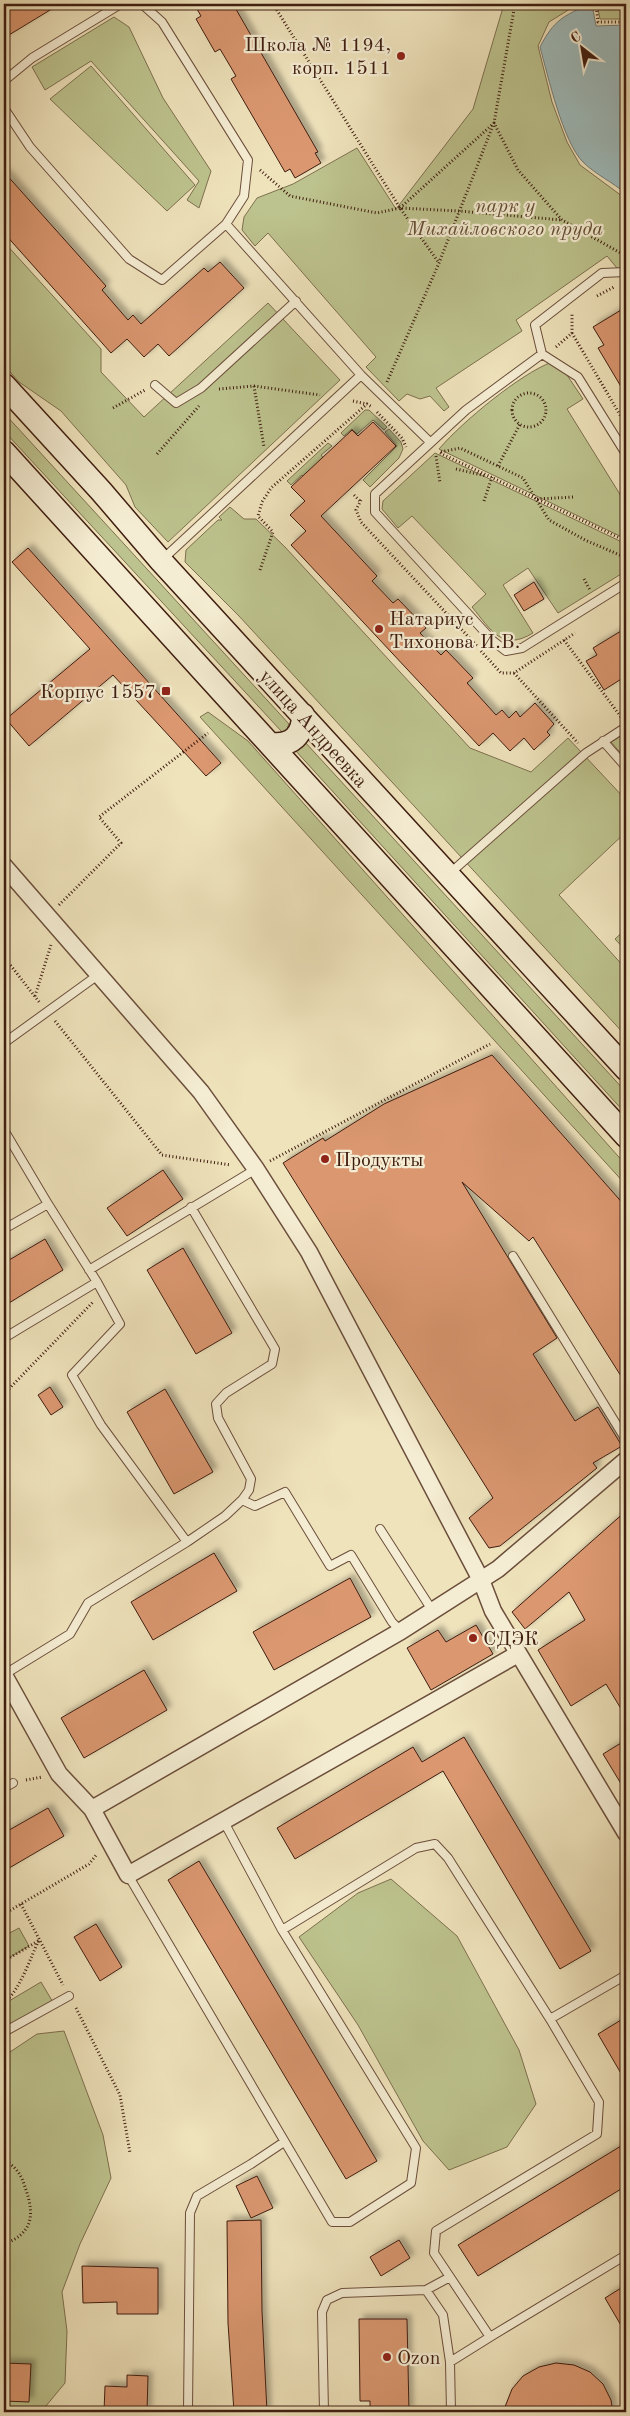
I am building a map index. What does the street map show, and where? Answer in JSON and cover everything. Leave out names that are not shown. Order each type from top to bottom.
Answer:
[{"type":"main road","name":"улица Андреевка","points":[[4,385],[101,491],[161,561],[626,1069]]},
{"type":"main road","points":[[4,452],[272,744],[626,1136]]},
{"type":"main road","points":[[272,744],[282,745],[292,742],[299,735],[303,726],[303,715]]},
{"type":"street","points":[[4,866],[201,1092],[256,1169],[309,1252],[481,1580],[493,1611],[626,1833]]},
{"type":"street","points":[[92,1809],[401,1631],[498,1569],[626,1460]]},
{"type":"street","points":[[4,1674],[59,1774],[92,1809],[128,1875],[518,1654]]},
{"type":"lane","points":[[4,81],[32,58],[119,5],[144,5],[162,22],[248,160],[244,196],[226,224],[162,280],[129,259],[30,147],[4,108]]},
{"type":"lane","points":[[226,224],[361,375],[429,441]]},
{"type":"lane","points":[[626,272],[602,272],[535,325],[542,354],[578,377],[626,454]]},
{"type":"lane","points":[[155,385],[176,403],[201,388],[296,301]]},
{"type":"lane","points":[[542,354],[466,410],[429,441],[375,494],[375,512],[499,646],[506,651],[522,648],[626,583]]},
{"type":"lane","points":[[161,561],[361,375]]},
{"type":"lane","points":[[448,875],[586,753],[626,725]]},
{"type":"lane","points":[[603,741],[626,768]]},
{"type":"lane","points":[[4,1043],[98,975]]},
{"type":"lane","points":[[4,1130],[97,1282],[120,1324],[72,1375],[101,1425],[187,1542]]},
{"type":"lane","points":[[89,1270],[256,1169]]},
{"type":"lane","points":[[4,1229],[48,1204]]},
{"type":"lane","points":[[4,1674],[70,1634],[88,1603],[187,1542],[224,1516],[242,1500],[249,1490],[251,1479],[218,1418],[216,1404],[226,1394],[272,1364],[275,1348],[191,1207]]},
{"type":"lane","points":[[513,1256],[626,1440]]},
{"type":"lane","points":[[4,1338],[97,1282]]},
{"type":"lane","points":[[242,1500],[255,1506],[285,1492],[330,1566],[351,1555],[392,1622],[401,1631]]},
{"type":"lane","points":[[380,1529],[432,1610]]},
{"type":"lane","points":[[4,1788],[13,1783]]},
{"type":"lane","points":[[128,1875],[332,2222],[350,2222],[412,2183],[416,2148],[282,1930],[223,1820]]},
{"type":"lane","points":[[282,1930],[416,1848],[435,1844],[448,1858],[550,2019],[599,2102],[597,2134],[436,2231],[434,2253],[490,2337]]},
{"type":"lane","points":[[550,2019],[626,1975]]},
{"type":"lane","points":[[4,2032],[69,1996]]},
{"type":"lane","points":[[188,2412],[190,2213],[197,2196],[284,2142]]},
{"type":"lane","points":[[450,2362],[626,2255]]},
{"type":"lane","points":[[324,2412],[322,2312],[327,2300],[342,2293],[426,2290],[450,2277]]},
{"type":"lane","points":[[426,2290],[443,2315],[450,2362],[451,2412]]},
{"type":"path","points":[[273,4],[400,208],[439,263]]},
{"type":"path","points":[[374,409],[378,392],[387,382],[439,263],[494,123],[515,4]]},
{"type":"path","points":[[596,4],[598,22],[626,22]]},
{"type":"path","points":[[400,208],[494,123]]},
{"type":"path","points":[[494,123],[518,170],[562,220],[626,256]]},
{"type":"path","points":[[248,160],[290,196],[377,213],[400,208],[459,210],[562,220]]},
{"type":"path","points":[[572,333],[626,425]]},
{"type":"path","points":[[113,408],[155,385]]},
{"type":"path","points":[[201,388],[213,390],[254,386],[336,397],[367,404]]},
{"type":"path","points":[[254,386],[271,488]]},
{"type":"path","points":[[157,454],[213,390]]},
{"type":"path","points":[[524,393],[534,393],[542,398],[546,407],[545,416],[538,424],[530,426],[520,424],[514,417],[512,407],[516,398],[524,393]]},
{"type":"path","points":[[498,466],[520,424]]},
{"type":"path","points":[[405,443],[429,441]]},
{"type":"path","points":[[439,452],[460,448],[523,478],[549,520],[585,540],[626,556]]},
{"type":"path","points":[[440,483],[435,450],[626,541]]},
{"type":"path","points":[[456,469],[494,478]]},
{"type":"path","points":[[484,501],[494,478]]},
{"type":"path","points":[[354,495],[360,501]]},
{"type":"path","points":[[536,499],[574,498]]},
{"type":"path","points":[[564,640],[626,725]]},
{"type":"path","points":[[514,673],[586,753]]},
{"type":"path","points":[[35,997],[57,927],[58,907],[121,843],[99,817],[208,733]]},
{"type":"path","points":[[4,957],[162,1155],[256,1169],[490,1044]]},
{"type":"path","points":[[4,1394],[95,1299],[97,1282]]},
{"type":"path","points":[[13,1783],[59,1774]]},
{"type":"path","points":[[4,1914],[89,1864],[109,1840]]},
{"type":"path","points":[[21,1904],[120,2095],[130,2153]]},
{"type":"path","points":[[4,1960],[40,1940]]},
{"type":"path","points":[[4,2002],[9,1999],[18,1984],[40,1940]]},
{"type":"path","points":[[4,2158],[6,2163],[19,2172],[23,2180],[30,2200],[32,2215],[26,2230],[14,2240],[4,2244]]},
{"type":"green space","name":"парк у Михайловского пруда","points":[[504,4],[578,4],[549,22],[538,46],[552,102],[567,142],[580,165],[626,199],[626,279],[607,256],[516,320],[522,331],[436,388],[449,407],[444,411],[430,396],[420,399],[407,394],[399,401],[366,367],[376,357],[268,233],[255,246],[242,230],[244,217],[257,198],[293,184],[357,148],[396,209],[473,109]]},
{"type":"green space","points":[[597,4],[626,4],[626,19],[600,19]]},
{"type":"green space","points":[[114,17],[129,27],[163,98],[211,171],[199,208],[187,200],[199,181],[91,61],[45,90],[32,67]]},
{"type":"green space","points":[[91,66],[195,185],[167,211],[50,99]]},
{"type":"green space","points":[[4,242],[101,349],[101,372],[144,417],[268,303],[340,380],[168,542],[135,507],[126,485],[61,411],[19,382],[4,365]]},
{"type":"green space","points":[[552,362],[563,369],[583,399],[567,409],[626,504],[626,539],[439,449],[492,400],[524,377]]},
{"type":"green space","points":[[365,410],[369,410],[387,427],[384,430],[373,420],[357,434],[352,429],[344,436],[341,433]]},
{"type":"green space","points":[[4,413],[289,724],[286,731],[282,732],[4,431]]},
{"type":"green space","points":[[389,429],[401,442],[403,449],[399,458],[370,487],[363,480],[397,446],[385,432]]},
{"type":"green space","points":[[328,443],[332,446],[321,455],[325,460],[305,479],[302,475],[291,485],[287,481]]},
{"type":"green space","points":[[435,453],[624,543],[626,546],[626,571],[558,613],[528,568],[503,585],[533,633],[513,640],[498,636],[472,607],[486,594],[412,516],[398,528],[382,509],[383,501]]},
{"type":"green space","points":[[230,507],[244,519],[256,519],[285,547],[470,748],[531,772],[568,738],[626,800],[626,832],[559,895],[626,969],[626,1036],[239,616],[185,562],[186,550],[218,520],[222,520],[219,517]]},
{"type":"green space","points":[[208,712],[248,741],[626,1165],[626,1185],[200,717]]},
{"type":"green space","points":[[626,733],[626,759],[611,742]]},
{"type":"green space","points":[[304,741],[626,1092],[626,1114],[295,750],[301,747]]},
{"type":"green space","points":[[626,929],[626,951],[615,939]]},
{"type":"green space","points":[[391,1879],[457,1936],[519,2050],[536,2104],[507,2147],[449,2170],[423,2141],[358,2025],[299,1937],[358,1893]]},
{"type":"green space","points":[[19,1928],[29,1946],[7,1959],[4,1953],[4,1936]]},
{"type":"green space","points":[[41,1982],[54,2004],[4,2032],[4,2004]]},
{"type":"green space","points":[[64,2031],[103,2135],[111,2178],[80,2244],[62,2292],[67,2331],[65,2383],[41,2412],[4,2412],[4,2056],[37,2034]]},
{"type":"water","points":[[592,4],[596,26],[626,25],[626,194],[588,167],[576,153],[557,108],[540,47],[560,20]]},
{"type":"building","points":[[4,4],[60,4],[4,38]]},
{"type":"building","points":[[194,4],[233,4],[318,152],[315,153],[321,163],[295,178],[290,169],[285,172],[231,79],[236,76],[220,49],[215,52],[196,19],[201,16]]},
{"type":"building","points":[[4,172],[106,286],[102,290],[128,320],[133,315],[141,324],[204,268],[208,272],[220,262],[244,288],[169,356],[158,344],[144,357],[127,339],[111,353],[4,233]]},
{"type":"building","points":[[626,307],[626,395],[598,348],[604,345],[593,327]]},
{"type":"building","points":[[373,422],[396,446],[321,516],[377,576],[372,581],[393,603],[398,599],[426,628],[420,633],[441,655],[446,650],[473,678],[467,683],[496,715],[502,710],[509,718],[516,711],[520,717],[535,703],[554,724],[547,732],[550,735],[534,750],[524,738],[510,751],[493,733],[479,746],[291,545],[306,531],[290,515],[305,501],[291,487],[352,430],[358,436]]},
{"type":"building","points":[[28,548],[221,763],[206,776],[113,675],[29,746],[6,719],[90,649],[12,562]]},
{"type":"building","points":[[534,582],[544,599],[524,611],[514,595]]},
{"type":"building","points":[[626,628],[626,676],[604,690],[586,661],[597,655],[593,648]]},
{"type":"building","points":[[492,1055],[626,1207],[626,1384],[533,1237],[529,1241],[462,1182],[557,1338],[533,1354],[575,1421],[598,1407],[622,1446],[593,1463],[597,1468],[500,1546],[489,1548],[469,1518],[493,1498],[283,1163],[323,1138],[325,1141],[384,1104]]},
{"type":"building","points":[[163,1170],[183,1199],[127,1236],[107,1208]]},
{"type":"building","points":[[45,1239],[63,1270],[4,1306],[4,1263]]},
{"type":"building","points":[[183,1248],[232,1333],[196,1354],[147,1270]]},
{"type":"building","points":[[50,1387],[63,1407],[51,1415],[38,1395]]},
{"type":"building","points":[[165,1389],[213,1472],[174,1494],[127,1412]]},
{"type":"building","points":[[626,1511],[626,1717],[606,1684],[571,1706],[538,1650],[585,1620],[569,1592],[525,1629],[512,1612]]},
{"type":"building","points":[[214,1553],[237,1591],[153,1640],[131,1602]]},
{"type":"building","points":[[350,1578],[371,1617],[274,1670],[253,1632]]},
{"type":"building","points":[[476,1625],[493,1654],[431,1690],[407,1648],[438,1630],[446,1642]]},
{"type":"building","points":[[144,1670],[167,1710],[84,1758],[61,1718]]},
{"type":"building","points":[[464,1737],[591,1951],[560,1969],[443,1771],[295,1859],[277,1828],[413,1747],[422,1762]]},
{"type":"building","points":[[626,1740],[626,1792],[603,1754]]},
{"type":"building","points":[[48,1808],[64,1836],[4,1871],[4,1833]]},
{"type":"building","points":[[199,1861],[377,2161],[346,2179],[168,1880]]},
{"type":"building","points":[[96,1924],[122,1967],[100,1981],[74,1937]]},
{"type":"building","points":[[626,2017],[626,2082],[598,2034]]},
{"type":"building","points":[[626,2143],[626,2186],[478,2276],[458,2245]]},
{"type":"building","points":[[257,2176],[273,2208],[251,2218],[236,2186]]},
{"type":"building","points":[[261,2220],[262,2311],[267,2412],[234,2412],[228,2323],[227,2221]]},
{"type":"building","points":[[399,2240],[410,2258],[381,2276],[370,2257]]},
{"type":"building","points":[[82,2266],[158,2268],[158,2314],[117,2314],[117,2302],[83,2303]]},
{"type":"building","points":[[626,2285],[626,2334],[605,2298]]},
{"type":"building","points":[[359,2319],[407,2319],[409,2412],[370,2412],[370,2401],[360,2401]]},
{"type":"building","points":[[4,2363],[31,2364],[29,2402],[4,2401]]},
{"type":"building","points":[[556,2363],[574,2365],[590,2372],[603,2384],[611,2400],[613,2412],[503,2412],[512,2389],[523,2376],[539,2367]]},
{"type":"building","points":[[127,2375],[148,2376],[147,2412],[104,2412],[105,2386],[127,2387]]},
{"type":"place","name":"Школа № 1194, корп. 1511","points":[[401,56]]},
{"type":"place","name":"Натариус Тихонова И.В.","points":[[379,629]]},
{"type":"place","name":"Корпус 1557","points":[[166,691]]},
{"type":"place","name":"Продукты","points":[[325,1159]]},
{"type":"place","name":"СДЭК","points":[[473,1638]]},
{"type":"place","name":"Ozon","points":[[387,2357]]}]
